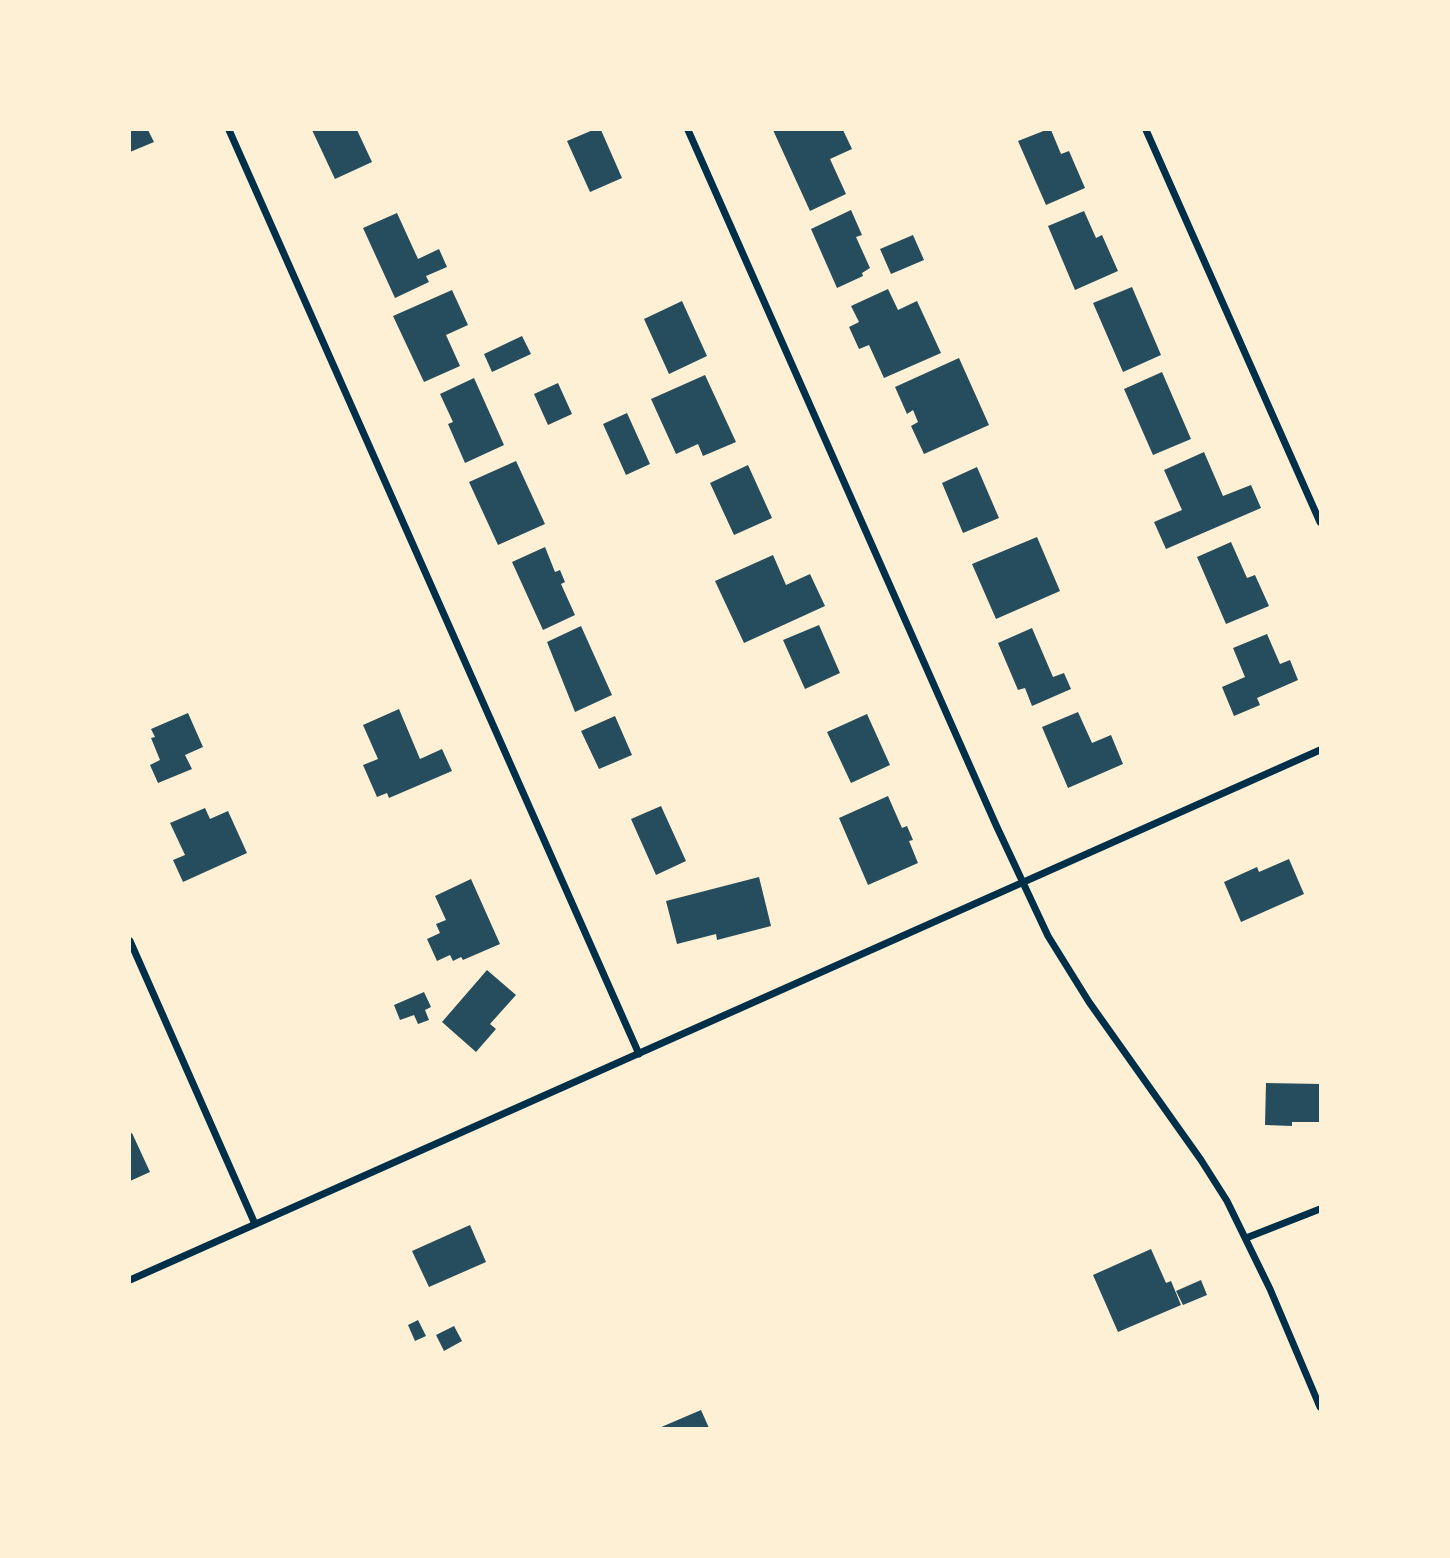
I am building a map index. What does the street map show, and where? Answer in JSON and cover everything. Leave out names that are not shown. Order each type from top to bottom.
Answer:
[{"type":"street","points":[[229,130],[639,1054]]},
{"type":"street","points":[[688,130],[1048,936],[1089,1002],[1202,1160],[1227,1201],[1321,1407]]},
{"type":"street","points":[[1146,130],[1321,522]]},
{"type":"street","points":[[130,1280],[1321,750]]},
{"type":"street","points":[[130,941],[256,1224]]},
{"type":"street","points":[[1246,1238],[1321,1209]]},
{"type":"building","points":[[130,130],[148,130],[154,142],[130,152]]},
{"type":"building","points":[[312,130],[357,130],[372,162],[335,179]]},
{"type":"building","points":[[593,130],[601,130],[622,178],[590,192],[567,141]]},
{"type":"building","points":[[773,130],[843,130],[852,149],[830,159],[846,194],[810,211]]},
{"type":"building","points":[[1051,130],[1061,154],[1069,151],[1085,188],[1046,205],[1018,141]]},
{"type":"building","points":[[851,210],[862,235],[856,237],[870,268],[862,273],[863,276],[837,288],[811,229]]},
{"type":"building","points":[[1084,211],[1096,238],[1102,235],[1118,271],[1075,290],[1048,226]]},
{"type":"building","points":[[397,213],[418,259],[439,249],[447,267],[426,276],[429,282],[395,298],[363,228]]},
{"type":"building","points":[[913,235],[924,260],[891,274],[880,249]]},
{"type":"building","points":[[1132,287],[1161,355],[1123,372],[1093,303]]},
{"type":"building","points":[[888,289],[898,310],[917,301],[941,353],[884,378],[869,345],[859,349],[849,327],[859,322],[851,306]]},
{"type":"building","points":[[452,290],[468,325],[446,335],[460,366],[424,382],[393,316]]},
{"type":"building","points":[[682,301],[707,356],[669,374],[644,319]]},
{"type":"building","points":[[522,336],[531,354],[492,372],[484,354]]},
{"type":"building","points":[[959,358],[989,425],[924,454],[911,426],[918,422],[913,410],[907,414],[895,387]]},
{"type":"building","points":[[1162,372],[1191,439],[1153,455],[1124,389]]},
{"type":"building","points":[[705,375],[736,442],[703,456],[698,444],[676,454],[651,399]]},
{"type":"building","points":[[474,378],[504,445],[465,463],[448,424],[453,422],[440,394]]},
{"type":"building","points":[[558,383],[572,414],[548,425],[534,394]]},
{"type":"building","points":[[627,413],[650,464],[626,475],[603,424]]},
{"type":"building","points":[[1204,452],[1223,496],[1251,485],[1261,508],[1166,549],[1154,522],[1182,510],[1164,470]]},
{"type":"building","points":[[516,461],[545,524],[498,545],[469,482]]},
{"type":"building","points":[[748,465],[772,518],[734,535],[710,483]]},
{"type":"building","points":[[977,467],[999,518],[963,533],[942,483]]},
{"type":"building","points":[[1037,537],[1060,591],[996,619],[972,564]]},
{"type":"building","points":[[1231,542],[1247,578],[1255,575],[1269,606],[1226,624],[1197,557]]},
{"type":"building","points":[[545,547],[555,572],[560,570],[565,582],[561,584],[575,615],[543,630],[512,562]]},
{"type":"building","points":[[773,555],[786,585],[810,574],[825,606],[744,643],[715,581]]},
{"type":"building","points":[[819,625],[840,673],[805,689],[783,640]]},
{"type":"building","points":[[581,626],[612,695],[575,712],[547,642]]},
{"type":"building","points":[[1032,628],[1053,677],[1064,673],[1071,689],[1032,706],[1025,688],[1018,690],[998,643]]},
{"type":"building","points":[[1267,634],[1280,664],[1290,660],[1298,680],[1257,698],[1260,705],[1234,716],[1222,687],[1245,677],[1233,648]]},
{"type":"building","points":[[399,709],[420,759],[442,749],[452,771],[389,798],[387,793],[377,797],[363,765],[378,759],[363,725]]},
{"type":"building","points":[[1078,712],[1092,743],[1111,735],[1123,764],[1068,788],[1042,727]]},
{"type":"building","points":[[188,713],[203,747],[185,755],[192,769],[158,783],[150,765],[160,760],[151,738],[155,737],[151,729]]},
{"type":"building","points":[[867,714],[890,765],[851,783],[827,732]]},
{"type":"building","points":[[615,716],[632,755],[599,769],[581,731]]},
{"type":"building","points":[[888,796],[902,828],[907,826],[913,840],[909,841],[918,863],[868,885],[839,818]]},
{"type":"building","points":[[661,806],[686,861],[656,875],[631,819]]},
{"type":"building","points":[[205,808],[210,819],[228,811],[247,853],[183,882],[173,860],[185,855],[170,823]]},
{"type":"building","points":[[1289,859],[1304,894],[1241,922],[1224,882],[1257,867],[1259,872]]},
{"type":"building","points":[[759,877],[771,926],[717,940],[716,934],[677,944],[666,901]]},
{"type":"building","points":[[471,879],[500,944],[463,960],[461,957],[453,961],[450,955],[437,961],[427,939],[440,933],[436,924],[446,920],[435,896]]},
{"type":"building","points":[[487,970],[516,995],[490,1024],[496,1029],[476,1052],[442,1022]]},
{"type":"building","points":[[424,992],[431,1007],[425,1010],[429,1020],[418,1024],[414,1015],[400,1020],[394,1005]]},
{"type":"building","points":[[1266,1083],[1320,1084],[1320,1122],[1292,1122],[1292,1126],[1265,1125]]},
{"type":"building","points":[[132,1133],[150,1172],[130,1181],[130,1134]]},
{"type":"building","points":[[470,1225],[486,1262],[429,1287],[412,1251]]},
{"type":"building","points":[[1151,1249],[1166,1283],[1171,1281],[1181,1305],[1118,1332],[1093,1275]]},
{"type":"building","points":[[1201,1280],[1207,1295],[1183,1305],[1176,1291]]},
{"type":"building","points":[[418,1320],[426,1336],[415,1341],[408,1325]]},
{"type":"building","points":[[454,1326],[462,1341],[444,1351],[436,1335]]},
{"type":"building","points":[[701,1410],[709,1428],[659,1428]]}]
